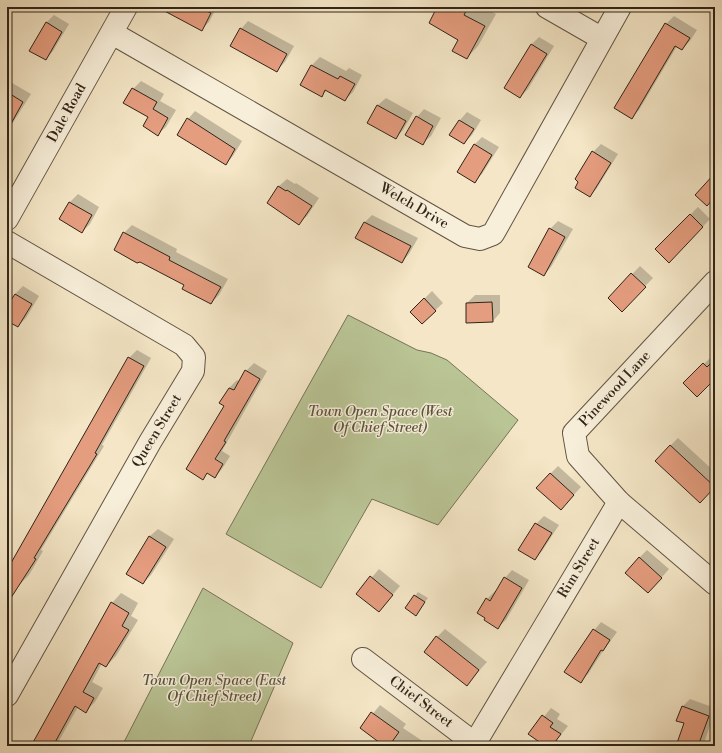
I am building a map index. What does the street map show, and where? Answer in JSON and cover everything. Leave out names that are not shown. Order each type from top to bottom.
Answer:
[{"type":"street","name":"Dale Road","points":[[7,219],[126,7]]},
{"type":"street","points":[[547,7],[601,38]]},
{"type":"street","name":"Welch Drive","points":[[112,32],[465,236],[480,239],[493,234],[601,38],[620,7]]},
{"type":"street","name":"Queen Street","points":[[7,242],[184,345],[194,357],[193,371],[150,442],[7,695]]},
{"type":"street","name":"Pinewood Lane","points":[[619,502],[578,456],[574,433],[715,282]]},
{"type":"street","points":[[619,502],[715,584]]},
{"type":"street","name":"Rim Street","points":[[476,745],[619,502]]},
{"type":"street","name":"Chief Street","points":[[363,659],[476,745]]},
{"type":"green space","name":"Town Open Space (West Of Chief Street)","points":[[348,315],[417,350],[431,353],[447,360],[518,420],[438,525],[372,499],[321,588],[226,534]]},
{"type":"green space","name":"Town Open Space (East Of Chief Street)","points":[[203,588],[293,643],[251,741],[256,746],[122,746]]},
{"type":"building","points":[[157,7],[199,7],[211,13],[202,31]]},
{"type":"building","points":[[437,7],[468,7],[464,15],[485,26],[467,59],[452,51],[458,40],[429,23]]},
{"type":"building","points":[[46,22],[62,32],[46,60],[29,51]]},
{"type":"building","points":[[665,23],[690,38],[682,50],[675,46],[632,119],[614,108]]},
{"type":"building","points":[[240,28],[287,54],[277,72],[230,46]]},
{"type":"building","points":[[531,44],[547,54],[520,98],[504,88]]},
{"type":"building","points":[[311,65],[338,79],[340,76],[355,84],[345,101],[325,90],[322,97],[300,85]]},
{"type":"building","points":[[132,88],[157,102],[153,109],[168,118],[158,136],[143,126],[148,117],[123,103]]},
{"type":"building","points":[[7,92],[23,102],[7,131]]},
{"type":"building","points":[[377,105],[406,121],[396,139],[367,123]]},
{"type":"building","points":[[416,116],[433,126],[423,145],[405,135]]},
{"type":"building","points":[[187,118],[235,149],[226,165],[177,135]]},
{"type":"building","points":[[459,120],[474,129],[464,144],[449,135]]},
{"type":"building","points":[[474,144],[492,155],[475,183],[457,172]]},
{"type":"building","points":[[592,151],[611,163],[590,197],[575,188],[578,182],[575,179]]},
{"type":"building","points":[[715,173],[715,197],[707,206],[695,195]]},
{"type":"building","points":[[278,186],[312,206],[299,225],[267,203]]},
{"type":"building","points":[[69,202],[92,215],[82,233],[59,219]]},
{"type":"building","points":[[690,214],[703,227],[669,263],[655,249]]},
{"type":"building","points":[[364,222],[411,246],[402,263],[355,238]]},
{"type":"building","points":[[549,228],[565,237],[544,276],[528,267]]},
{"type":"building","points":[[123,232],[170,257],[169,260],[221,287],[211,304],[182,289],[184,285],[140,262],[137,263],[114,250]]},
{"type":"building","points":[[631,273],[646,287],[622,312],[608,298]]},
{"type":"building","points":[[15,294],[32,304],[18,327],[7,321],[7,306]]},
{"type":"building","points":[[424,298],[436,311],[422,324],[410,312]]},
{"type":"building","points":[[492,302],[493,322],[466,323],[466,303]]},
{"type":"building","points":[[128,357],[144,366],[95,453],[97,454],[34,558],[36,559],[7,604],[7,570]]},
{"type":"building","points":[[715,359],[715,379],[697,397],[683,383],[703,363],[707,367]]},
{"type":"building","points":[[245,370],[260,379],[224,441],[226,442],[215,459],[223,464],[215,478],[207,473],[203,480],[186,469],[224,406],[219,403],[229,388],[234,390]]},
{"type":"building","points":[[670,445],[715,487],[700,503],[655,461]]},
{"type":"building","points":[[550,473],[574,495],[561,510],[536,488]]},
{"type":"building","points":[[535,523],[552,533],[535,560],[518,550]]},
{"type":"building","points":[[149,536],[166,547],[143,584],[126,574]]},
{"type":"building","points":[[639,557],[662,578],[648,593],[625,573]]},
{"type":"building","points":[[370,576],[393,595],[379,612],[356,594]]},
{"type":"building","points":[[504,577],[522,588],[498,629],[484,620],[485,618],[477,613],[486,598],[490,601]]},
{"type":"building","points":[[414,595],[425,602],[416,616],[405,608]]},
{"type":"building","points":[[111,602],[129,613],[122,626],[129,630],[106,667],[99,663],[83,692],[94,698],[86,713],[75,706],[53,746],[31,746]]},
{"type":"building","points":[[593,629],[610,640],[603,651],[601,650],[581,683],[564,672]]},
{"type":"building","points":[[436,636],[479,670],[467,686],[424,652]]},
{"type":"building","points":[[682,706],[709,716],[698,746],[676,746],[684,723],[676,721]]},
{"type":"building","points":[[371,712],[399,732],[389,746],[384,746],[360,728]]},
{"type":"building","points":[[542,715],[553,723],[550,727],[561,734],[552,746],[545,746],[528,734]]}]
